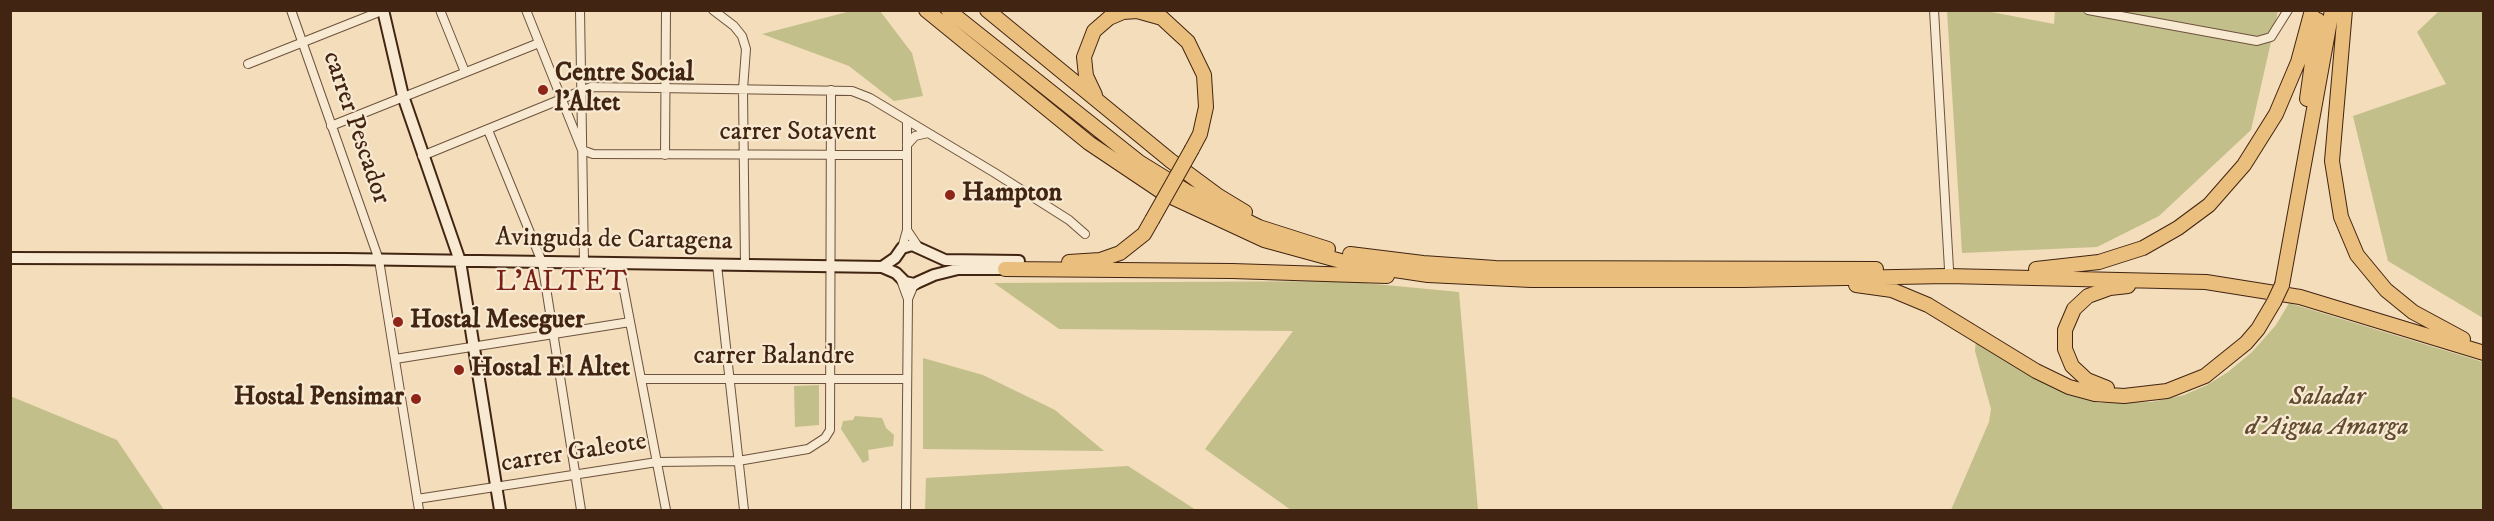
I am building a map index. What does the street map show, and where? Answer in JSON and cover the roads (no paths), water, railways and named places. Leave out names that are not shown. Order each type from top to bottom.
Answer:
[{"type":"highway","points":[[926,10],[1089,143],[1165,194],[1242,231],[1296,250],[1348,263],[1428,275]]},
{"type":"highway","points":[[948,10],[1139,162],[1219,208],[1258,227],[1297,240],[1358,255],[1464,267],[1929,270],[2051,268],[2099,262],[2143,248],[2193,217],[2226,188],[2263,137],[2288,89],[2312,10]]},
{"type":"highway","points":[[987,10],[1208,189],[1297,240]]},
{"type":"highway","points":[[2278,284],[2320,10]]},
{"type":"highway","points":[[1743,280],[1866,285],[1892,290],[1928,304],[2055,381],[2095,394],[2124,396],[2152,393],[2188,384],[2205,376],[2246,343],[2258,329],[2272,300],[2278,284],[2332,10]]},
{"type":"highway","points":[[2345,10],[2332,161],[2341,217],[2357,255],[2386,290],[2413,312],[2484,351]]},
{"type":"highway","points":[[1019,261],[1083,262],[1112,257],[1137,242],[1152,220],[1200,134],[1206,107],[1204,75],[1188,42],[1162,18],[1137,11],[1123,12],[1109,18],[1094,31],[1084,57],[1084,67],[1097,100]]},
{"type":"highway","points":[[1005,269],[1428,275],[1531,280],[1743,280],[1900,276],[2177,279],[2235,285],[2339,308],[2484,351]]},
{"type":"highway","points":[[1777,269],[1900,276]]},
{"type":"highway","points":[[2235,285],[2122,286],[2099,292],[2081,302],[2069,318],[2064,341],[2068,359],[2087,381],[2103,388],[2124,390],[2178,381],[2210,366],[2248,332],[2272,300]]},
{"type":"main road","points":[[383,11],[403,96],[460,261],[476,346],[500,510]]},
{"type":"main road","points":[[1005,269],[958,269],[909,284],[882,267],[902,248],[917,245],[930,254],[951,260],[1019,261]]},
{"type":"main road","points":[[923,281],[933,266],[930,254]]},
{"type":"main road","name":"Avinguda de Cartagena","points":[[10,258],[345,259],[882,267]]},
{"type":"main road","points":[[894,258],[898,277]]},
{"type":"street","name":"carrer Pescador","points":[[291,10],[379,260],[419,510]]},
{"type":"street","points":[[440,10],[465,72]]},
{"type":"street","points":[[526,10],[582,150]]},
{"type":"street","points":[[580,10],[584,263]]},
{"type":"street","points":[[665,155],[666,10]]},
{"type":"street","points":[[713,10],[742,36],[746,49],[743,89],[745,266]]},
{"type":"street","points":[[1934,10],[1949,269]]},
{"type":"street","points":[[2088,10],[2257,41],[2271,37],[2288,10]]},
{"type":"street","points":[[248,64],[383,11]]},
{"type":"street","points":[[331,126],[539,43]]},
{"type":"street","points":[[422,156],[591,87],[831,90],[862,93],[1069,220],[1085,234]]},
{"type":"street","points":[[829,378],[831,90]]},
{"type":"street","points":[[902,248],[907,230],[907,121]]},
{"type":"street","points":[[488,130],[542,262],[581,510]]},
{"type":"street","points":[[906,151],[915,136],[928,133]]},
{"type":"street","name":"carrer Sotavent","points":[[582,150],[593,154],[744,156],[831,156],[906,151]]},
{"type":"street","points":[[907,230],[917,245]]},
{"type":"street","points":[[620,264],[666,510]]},
{"type":"street","points":[[717,265],[744,510]]},
{"type":"street","points":[[898,277],[908,299]]},
{"type":"street","points":[[906,510],[908,299],[913,287],[923,281]]},
{"type":"street","points":[[395,359],[630,322]]},
{"type":"street","name":"carrer Galeote","points":[[417,499],[657,462],[738,461],[808,449],[825,438],[830,430],[829,378]]},
{"type":"street","name":"carrer Balandre","points":[[641,379],[907,379]]},
{"type":"place","name":"Centre Social l'Altet","points":[[543,90]]},
{"type":"place","name":"Hampton","points":[[950,195]]},
{"type":"place","name":"Hostal Meseguer","points":[[398,322]]},
{"type":"place","name":"Hostal El Altet","points":[[459,370]]},
{"type":"place","name":"Hostal Pensimar","points":[[416,399]]},
{"type":"district","name":"L'ALTET","points":[[562,284]]},
{"type":"park label","name":"Saladar d’Aigua Amarga","points":[[2327,414]]}]
